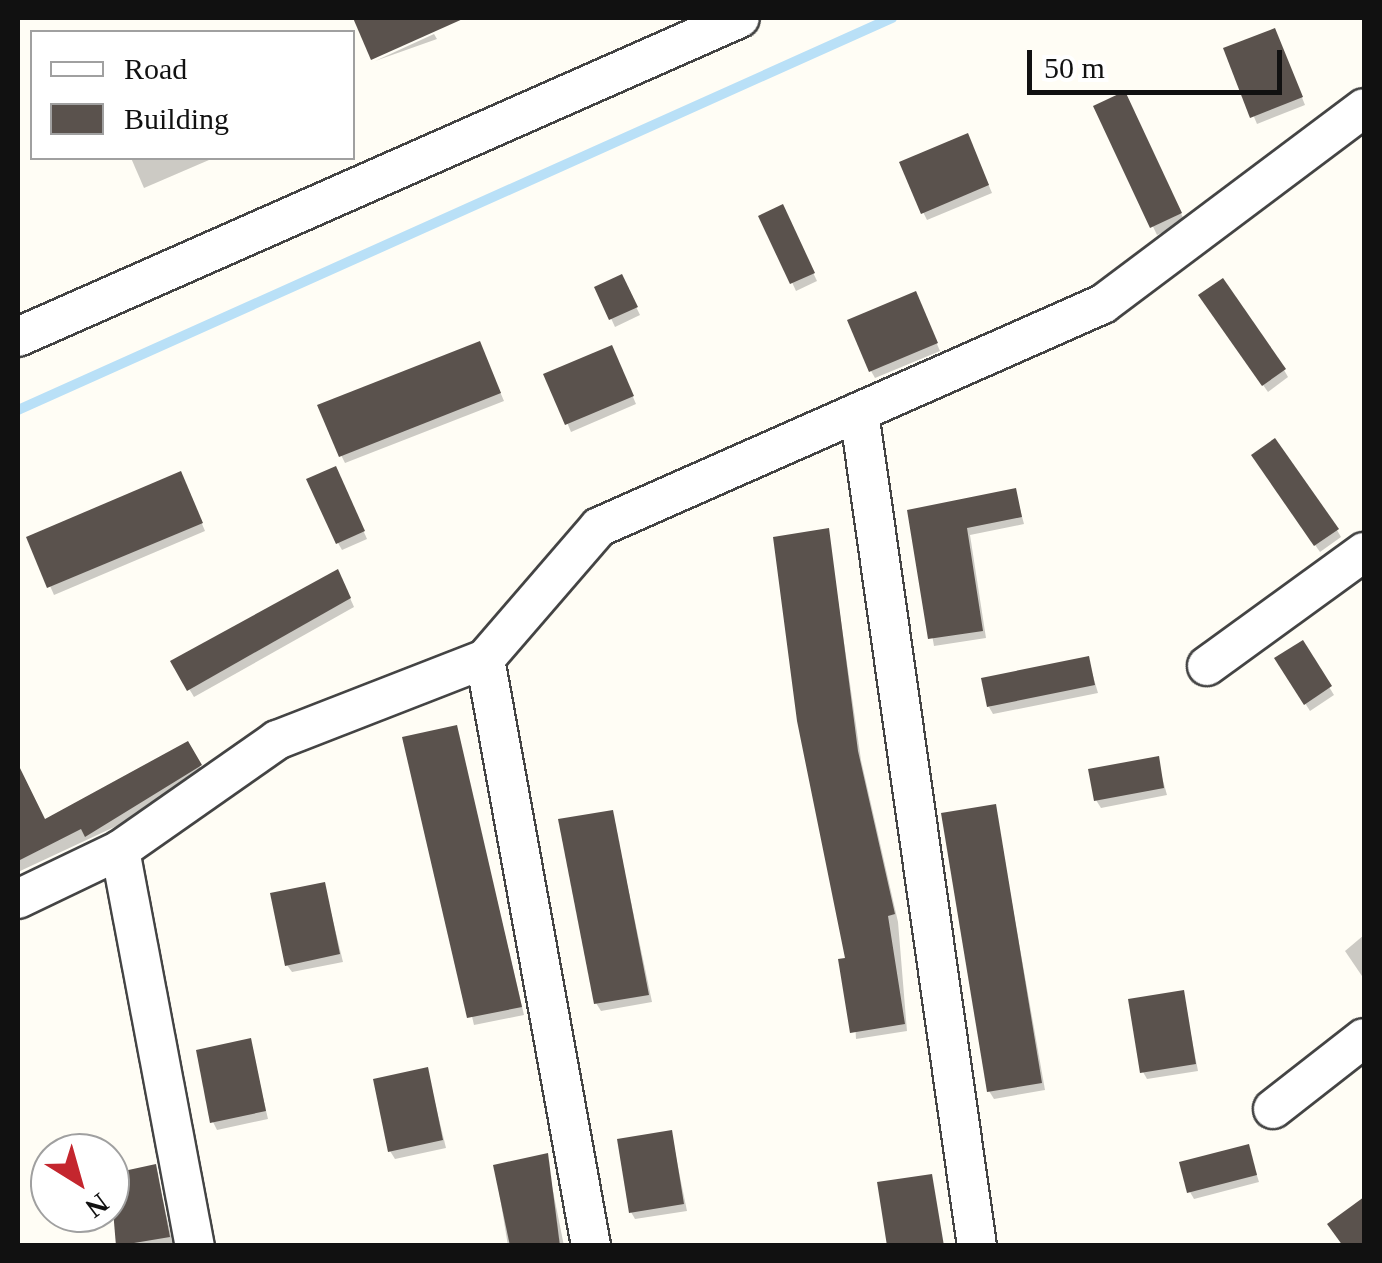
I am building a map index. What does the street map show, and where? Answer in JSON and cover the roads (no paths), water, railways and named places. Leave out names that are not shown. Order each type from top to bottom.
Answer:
[{"type":"street","points":[[18,337],[740,18]]},
{"type":"street","points":[[18,900],[120,850],[277,740],[485,659],[598,527],[1104,304],[1364,108]]},
{"type":"street","points":[[859,412],[977,1246]]},
{"type":"street","points":[[1206,666],[1364,552]]},
{"type":"street","points":[[485,659],[591,1246]]},
{"type":"street","points":[[120,850],[195,1246]]},
{"type":"street","points":[[1273,1109],[1364,1038]]},
{"type":"waterway","points":[[18,410],[892,18]]}]
